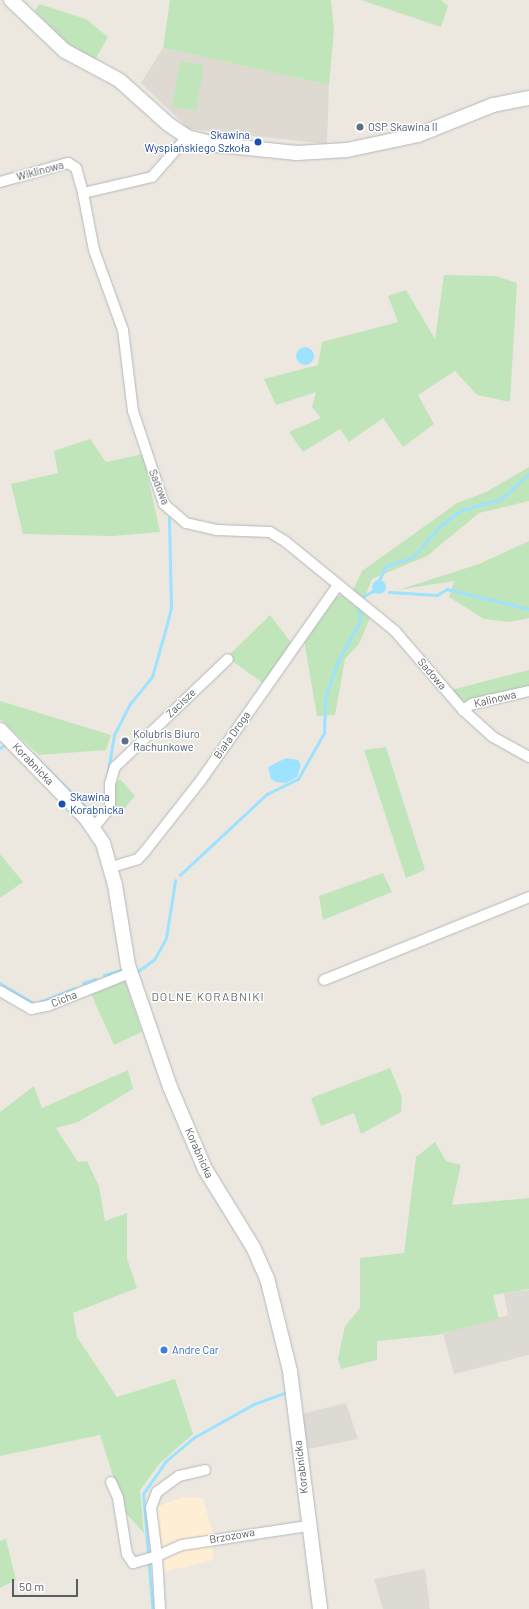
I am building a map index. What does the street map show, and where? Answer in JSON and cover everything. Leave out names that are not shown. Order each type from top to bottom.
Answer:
[{"type":"street","points":[[11,0],[65,51],[119,80],[187,137],[218,145],[273,152],[347,150],[418,135],[493,105],[529,98]]},
{"type":"street","points":[[83,193],[152,177],[187,137]]},
{"type":"street","name":"Wiklinowa","points":[[0,182],[68,163],[76,168],[83,193]]},
{"type":"street","name":"Sadowa","points":[[83,193],[94,250],[123,330],[133,411],[164,504],[186,522],[217,530],[270,532],[395,631],[463,710],[493,737],[529,757]]},
{"type":"street","name":"Biała Droga","points":[[112,867],[142,855],[201,780],[338,585]]},
{"type":"street","name":"Zacisze","points":[[94,827],[110,808],[110,784],[115,767],[228,659]]},
{"type":"street","name":"Kalinowa","points":[[463,710],[472,704],[529,691]]},
{"type":"street","name":"Korabnicka","points":[[0,730],[94,827],[112,867],[130,973],[170,1087],[205,1169],[253,1247],[267,1278],[285,1343],[320,1609]]},
{"type":"street","points":[[324,980],[529,897]]},
{"type":"street","name":"Cicha","points":[[0,991],[30,1009],[47,1006],[130,973]]},
{"type":"street","points":[[160,1609],[157,1556],[151,1508],[157,1492],[179,1476],[205,1470]]},
{"type":"street","name":"Brzozowa","points":[[111,1482],[118,1498],[127,1554],[133,1563],[157,1556],[182,1545],[308,1526]]},
{"type":"shaded area","points":[[163,48],[329,85],[327,144],[189,129],[141,83]]},
{"type":"shaded area","points":[[529,1290],[529,1355],[454,1374],[443,1334],[508,1315],[504,1293]]},
{"type":"shaded area","points":[[346,1403],[358,1439],[308,1449],[301,1414]]},
{"type":"shaded area","points":[[183,1497],[203,1498],[212,1531],[213,1560],[163,1572],[153,1508]]},
{"type":"shaded area","points":[[425,1569],[430,1609],[383,1609],[374,1579]]},
{"type":"green space","points":[[170,0],[331,0],[334,30],[329,85],[163,48]]},
{"type":"green space","points":[[361,0],[441,0],[448,6],[441,27]]},
{"type":"green space","points":[[39,4],[86,19],[108,37],[95,60],[64,41],[35,11]]},
{"type":"green space","points":[[180,61],[204,65],[196,111],[172,107]]},
{"type":"green space","points":[[444,275],[495,276],[517,283],[510,402],[477,395],[455,371],[418,395],[434,424],[403,447],[383,418],[349,442],[340,429],[303,452],[289,432],[321,418],[312,407],[316,392],[276,405],[264,379],[318,365],[322,342],[398,322],[388,296],[406,290],[435,339]]},
{"type":"green space","points":[[90,439],[106,462],[143,454],[160,532],[113,536],[23,534],[11,484],[58,473],[54,451]]},
{"type":"green space","points":[[529,467],[529,501],[479,513],[427,556],[372,579],[364,599],[352,592],[362,571],[457,503],[486,492]]},
{"type":"green space","points":[[529,541],[529,618],[509,622],[484,619],[449,597],[454,581],[398,590],[479,564]]},
{"type":"green space","points":[[342,595],[370,618],[359,644],[345,659],[335,715],[317,716],[304,640],[336,597]]},
{"type":"green space","points":[[270,615],[293,645],[264,684],[227,657]]},
{"type":"green space","points":[[529,670],[529,689],[465,704],[451,690]]},
{"type":"green space","points":[[0,701],[111,735],[106,750],[39,755],[0,719]]},
{"type":"green space","points":[[386,747],[425,870],[406,878],[364,750]]},
{"type":"green space","points":[[120,779],[135,796],[123,810],[113,805],[113,786]]},
{"type":"green space","points":[[0,854],[23,882],[0,898]]},
{"type":"green space","points":[[383,873],[392,892],[323,920],[319,896]]},
{"type":"green space","points":[[125,981],[142,1032],[114,1045],[91,994]]},
{"type":"green space","points":[[390,1068],[402,1097],[401,1112],[361,1134],[354,1113],[321,1126],[311,1098]]},
{"type":"green space","points":[[128,1070],[133,1089],[78,1122],[56,1128],[78,1162],[87,1161],[99,1186],[105,1221],[127,1213],[127,1258],[137,1288],[73,1313],[77,1337],[117,1397],[175,1379],[193,1434],[160,1463],[140,1490],[144,1533],[124,1511],[100,1435],[0,1456],[0,1112],[34,1086],[42,1108]]},
{"type":"green space","points":[[435,1142],[446,1161],[461,1165],[452,1205],[529,1198],[529,1289],[493,1295],[499,1319],[437,1335],[377,1341],[377,1360],[341,1369],[338,1359],[345,1326],[360,1308],[360,1258],[404,1253],[416,1157]]},
{"type":"green space","points":[[6,1539],[16,1580],[0,1588],[0,1541]]},
{"type":"water","points":[[305,347],[311,350],[314,356],[311,362],[305,365],[299,362],[296,356],[299,350]]},
{"type":"water","points":[[376,580],[382,580],[386,584],[386,590],[382,594],[376,594],[372,590],[372,584]]},
{"type":"water","points":[[286,758],[298,760],[301,765],[297,777],[286,783],[276,782],[271,779],[268,767]]},
{"type":"waterway","points":[[378,582],[386,566],[413,557],[440,526],[462,510],[501,499],[529,474]]},
{"type":"waterway","points":[[107,778],[114,735],[130,704],[152,677],[171,608],[169,518]]},
{"type":"waterway","points":[[389,592],[437,595],[447,589],[529,609]]},
{"type":"waterway","points":[[360,598],[373,591]]},
{"type":"waterway","points":[[180,875],[267,794],[298,779],[324,733],[325,697],[339,659],[360,621],[358,603]]},
{"type":"waterway","points":[[13,735],[97,818]]},
{"type":"waterway","points":[[138,971],[154,960],[166,938],[175,881]]},
{"type":"waterway","points":[[104,975],[120,970]]},
{"type":"waterway","points":[[83,983],[95,979]]},
{"type":"waterway","points":[[0,983],[35,1004],[75,988]]},
{"type":"waterway","points":[[148,1553],[143,1494],[166,1461],[193,1438],[254,1404],[284,1393]]},
{"type":"waterway","points":[[149,1563],[153,1609]]},
{"type":"place","name":"OSP Skawina II","points":[[360,127]]},
{"type":"place","name":"Skawina Wyspiańskiego Szkoła","points":[[258,142]]},
{"type":"place","name":"Kolubris Biuro Rachunkowe","points":[[125,741]]},
{"type":"place","name":"Skawina Korabnicka","points":[[62,804]]},
{"type":"place","name":"Andre Car","points":[[164,1350]]},
{"type":"district","name":"DOLNE KORABNIKI","points":[[208,997]]}]
